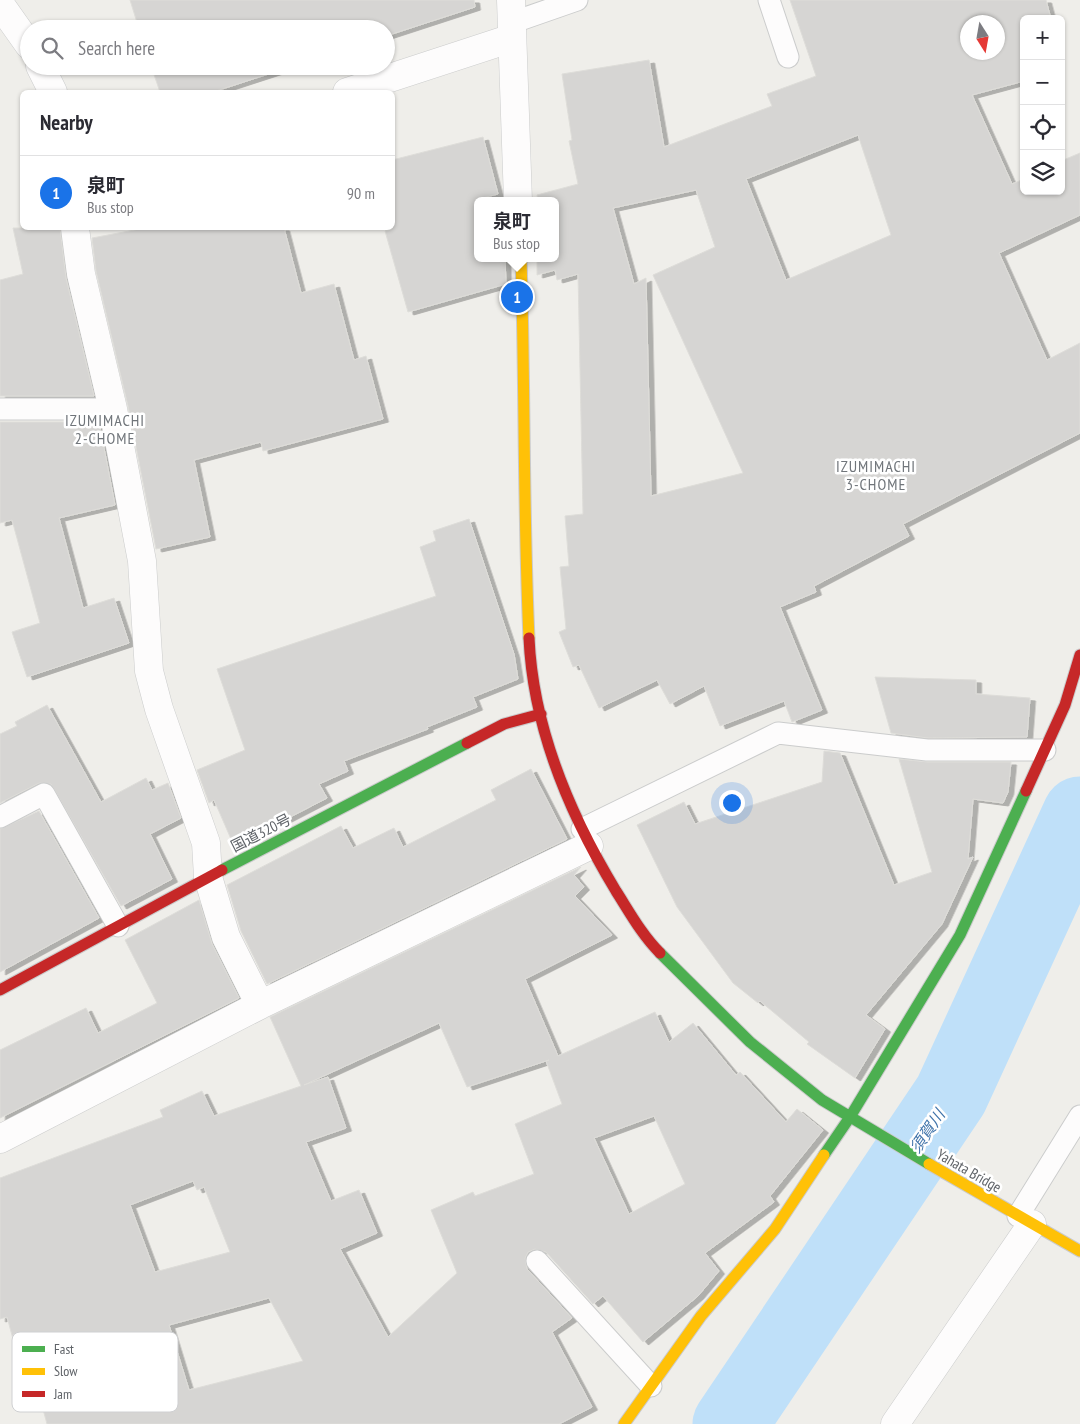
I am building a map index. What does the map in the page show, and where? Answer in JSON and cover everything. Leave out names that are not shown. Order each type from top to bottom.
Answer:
[{"type":"street","points":[[0,4],[20,32]]},
{"type":"street","points":[[395,71],[512,20],[518,197]]},
{"type":"street","points":[[44,75],[51,90]]},
{"type":"street","points":[[352,90],[386,75]]},
{"type":"street","points":[[75,230],[81,274],[113,408],[142,561],[149,670],[159,710],[206,842],[208,877],[226,937],[260,1005]]},
{"type":"street","name":"Yahata Bridge","points":[[520,262],[524,345],[524,554],[530,658],[541,714],[563,789],[585,838],[646,939],[750,1042],[822,1100],[872,1132],[1080,1251]]},
{"type":"street","points":[[624,1424],[701,1316],[775,1229],[850,1117],[960,935],[1065,705],[1080,655]]},
{"type":"street","name":"国道320号","points":[[0,990],[208,877],[504,724],[541,714]]},
{"type":"street","points":[[0,1139],[585,838]]},
{"type":"street","points":[[895,1424],[1017,1215]]},
{"type":"lane","points":[[512,20],[577,0]]},
{"type":"lane","points":[[769,0],[788,57]]},
{"type":"lane","points":[[0,410],[113,408]]},
{"type":"lane","points":[[585,838],[778,733],[927,750],[1045,750]]},
{"type":"lane","points":[[0,817],[44,794],[118,926]]},
{"type":"lane","points":[[1017,1215],[1080,1116]]},
{"type":"lane","points":[[537,1262],[651,1386]]},
{"type":"building","points":[[130,0],[474,0],[475,7],[395,33],[395,20],[136,20]]},
{"type":"building","points":[[790,0],[1046,0],[1050,15],[1020,15],[1020,82],[972,95],[1012,184],[1020,181],[1020,195],[1065,195],[1065,159],[1080,153],[1080,215],[999,253],[1047,360],[1080,343],[1080,433],[903,524],[909,536],[814,586],[816,592],[780,607],[822,710],[792,722],[784,701],[720,726],[704,686],[670,704],[657,680],[599,708],[579,665],[573,667],[559,632],[566,629],[560,567],[569,566],[565,516],[583,514],[578,274],[557,280],[555,270],[537,275],[537,262],[559,262],[559,197],[537,197],[537,195],[578,184],[569,141],[572,140],[562,74],[649,60],[664,147],[772,106],[767,94],[816,76]],"holes":[[[858,135],[891,235],[786,280],[746,179]],[[696,190],[715,247],[653,275],[743,473],[651,496],[646,278],[634,284],[613,208]]]},
{"type":"building","points":[[154,75],[265,75],[219,90],[159,90]]},
{"type":"building","points":[[483,137],[498,194],[474,197],[474,262],[505,262],[506,284],[408,312],[385,231],[395,230],[395,159]]},
{"type":"building","points":[[13,228],[20,228],[20,230],[60,230],[66,278],[94,396],[0,396],[0,280],[23,274]]},
{"type":"building","points":[[134,230],[285,230],[301,293],[334,284],[354,360],[366,356],[383,419],[263,451],[261,442],[194,460],[210,537],[156,549],[128,406],[96,271],[92,238]]},
{"type":"building","points":[[0,422],[99,422],[115,505],[59,518],[83,608],[114,598],[129,643],[27,677],[12,632],[40,623],[12,520],[0,523]]},
{"type":"building","points":[[469,519],[514,654],[518,679],[473,697],[477,707],[427,727],[428,729],[344,761],[348,771],[319,784],[327,798],[234,846],[214,800],[209,803],[197,770],[245,750],[217,669],[436,596],[420,547],[436,541],[433,531]]},
{"type":"building","points":[[875,677],[976,680],[976,694],[1030,698],[1027,737],[928,738],[891,733]]},
{"type":"building","points":[[47,705],[101,802],[146,778],[152,790],[168,783],[181,818],[150,834],[172,879],[121,906],[51,784],[39,783],[0,803],[0,734],[17,726],[15,722]]},
{"type":"building","points":[[824,751],[840,753],[894,885],[932,872],[899,759],[927,762],[1011,762],[1008,792],[1003,803],[973,799],[968,859],[973,857],[942,924],[866,1015],[885,1029],[855,1078],[807,1044],[809,1042],[760,1001],[758,1003],[733,983],[677,907],[637,825],[684,802],[695,824],[822,782]]},
{"type":"building","points":[[531,769],[567,839],[267,984],[241,931],[227,885],[341,826],[353,848],[394,828],[403,847],[496,800],[491,790]]},
{"type":"building","points":[[39,811],[99,918],[0,972],[0,829]]},
{"type":"building","points":[[581,867],[574,875],[584,887],[575,896],[612,935],[525,979],[558,1056],[655,1012],[669,1042],[693,1023],[736,1075],[740,1072],[786,1122],[797,1109],[823,1130],[770,1196],[774,1202],[705,1253],[719,1271],[698,1296],[643,1342],[603,1296],[593,1304],[546,1252],[535,1249],[528,1252],[525,1258],[527,1269],[572,1318],[552,1332],[592,1407],[559,1424],[47,1424],[44,1412],[178,1412],[178,1354],[189,1390],[303,1361],[269,1298],[169,1325],[171,1332],[12,1332],[12,1335],[7,1317],[0,1319],[0,1178],[163,1117],[160,1110],[202,1091],[214,1116],[301,1086],[270,1017]],"holes":[[[439,1023],[467,1087],[549,1060],[546,1061],[562,1104],[515,1124],[534,1174],[475,1196],[473,1192],[431,1210],[457,1273],[388,1337],[340,1249],[377,1233],[359,1190],[331,1201],[306,1142],[346,1128],[328,1077],[304,1085]],[[654,1116],[685,1184],[629,1214],[594,1138]],[[193,1181],[197,1190],[204,1187],[230,1252],[155,1272],[130,1205]]]},
{"type":"building","points":[[199,900],[212,944],[239,998],[0,1118],[0,1050],[86,1008],[98,1033],[157,1003],[125,940]]},
{"type":"waterway","name":"須賀川","points":[[730,1424],[951,1095],[1080,814]]},
{"type":"traffic: fast","points":[[222,870],[467,743]]},
{"type":"traffic: fast","points":[[824,1155],[850,1117],[960,935],[1026,791]]},
{"type":"traffic: fast","points":[[660,953],[750,1042],[822,1100],[929,1164]]},
{"type":"traffic: slow","points":[[521,262],[529,638]]},
{"type":"traffic: slow","points":[[624,1424],[701,1316],[775,1229],[824,1155]]},
{"type":"traffic: slow","points":[[929,1164],[1080,1251]]},
{"type":"traffic: jam","points":[[529,638],[532,672],[546,738],[569,801],[599,862],[616,891],[642,931],[660,953]]},
{"type":"traffic: jam","points":[[1026,791],[1065,705],[1080,655]]},
{"type":"traffic: jam","points":[[467,743],[504,724],[541,714]]},
{"type":"traffic: jam","points":[[0,990],[222,870]]},
{"type":"place","name":"泉町","points":[[517,297]]},
{"type":"district","name":"IZUMIMACHI 2-CHOME","points":[[105,429]]},
{"type":"district","name":"IZUMIMACHI 3-CHOME","points":[[876,475]]}]
